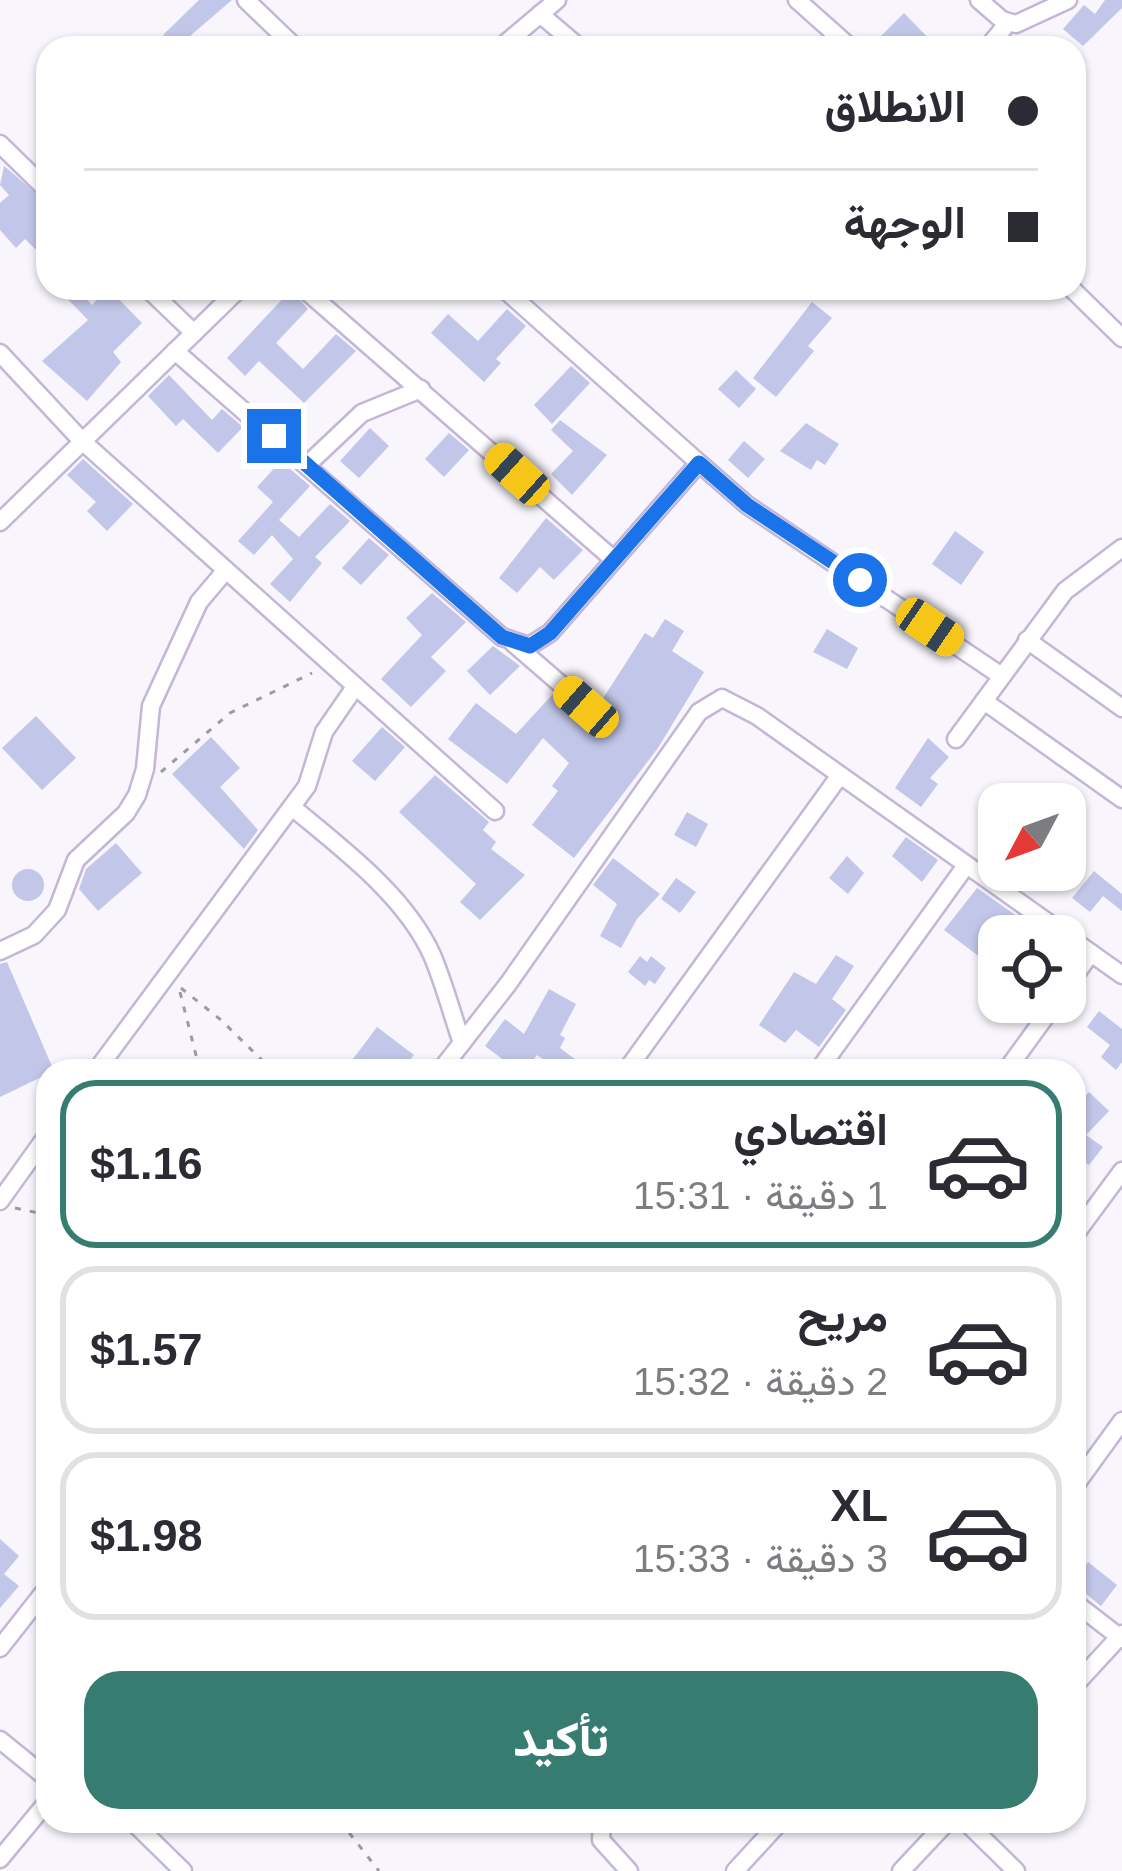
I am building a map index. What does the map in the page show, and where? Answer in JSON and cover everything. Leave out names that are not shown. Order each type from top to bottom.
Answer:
[{"type":"street","points":[[246,0],[284,36]]},
{"type":"street","points":[[514,36],[556,0]]},
{"type":"street","points":[[797,0],[837,36]]},
{"type":"street","points":[[979,0],[1009,23]]},
{"type":"street","points":[[998,36],[1009,23],[1049,12],[1067,0]]},
{"type":"street","points":[[540,14],[566,36]]},
{"type":"street","points":[[0,144],[36,179]]},
{"type":"street","points":[[160,300],[194,333]]},
{"type":"street","points":[[0,522],[228,300]]},
{"type":"street","points":[[317,300],[613,560]]},
{"type":"street","points":[[516,300],[747,505],[1000,675]]},
{"type":"street","points":[[1083,300],[1122,338]]},
{"type":"street","points":[[175,351],[586,707]]},
{"type":"street","points":[[0,353],[82,441],[495,811]]},
{"type":"street","points":[[308,464],[362,412],[421,389]]},
{"type":"street","points":[[512,642],[530,646],[550,633],[699,463]]},
{"type":"street","points":[[956,739],[1065,591],[1122,548]]},
{"type":"street","points":[[0,951],[34,935],[57,910],[76,860],[126,813],[137,795],[146,769],[152,706],[199,602],[226,570]]},
{"type":"street","points":[[1027,640],[1122,708]]},
{"type":"street","points":[[105,1059],[307,786],[324,732],[355,687]]},
{"type":"street","points":[[449,1059],[710,703],[722,698],[757,716],[838,778],[1122,975]]},
{"type":"street","points":[[984,701],[1122,800]]},
{"type":"street","points":[[635,1059],[838,778]]},
{"type":"street","points":[[292,807],[342,849],[418,931],[462,1043]]},
{"type":"street","points":[[827,1059],[965,867]]},
{"type":"street","points":[[1086,960],[1091,953]]},
{"type":"street","points":[[1015,1059],[1041,1023]]},
{"type":"street","points":[[0,1201],[36,1151]]},
{"type":"street","points":[[1086,1220],[1122,1171]]},
{"type":"street","points":[[1086,1470],[1122,1421]]},
{"type":"street","points":[[0,1648],[36,1604]]},
{"type":"street","points":[[1086,1611],[1121,1637],[1086,1673]]},
{"type":"street","points":[[0,1739],[36,1769]]},
{"type":"street","points":[[0,1859],[36,1816]]},
{"type":"street","points":[[144,1833],[183,1871]]},
{"type":"street","points":[[601,1833],[601,1840],[629,1871]]},
{"type":"street","points":[[735,1871],[770,1833]]},
{"type":"street","points":[[904,1870],[937,1833]]},
{"type":"street","points":[[977,1833],[1016,1871]]},
{"type":"path","points":[[137,795],[230,713],[330,666]]},
{"type":"path","points":[[197,1059],[178,987],[261,1059]]},
{"type":"path","points":[[0,1201],[36,1212]]},
{"type":"path","points":[[350,1833],[380,1871]]},
{"type":"building","points":[[199,0],[232,0],[190,36],[163,35]]},
{"type":"building","points":[[1105,0],[1122,0],[1122,8],[1086,43],[1086,36],[1071,36],[1063,29],[1084,5],[1095,14]]},
{"type":"building","points":[[904,13],[926,36],[881,36]]},
{"type":"building","points":[[4,166],[36,193],[36,250],[25,239],[16,248],[0,230],[0,203],[9,195],[0,185]]},
{"type":"building","points":[[69,300],[87,300],[92,305],[97,300],[120,300],[142,323],[113,352],[121,362],[87,401],[42,361],[88,320]]},
{"type":"building","points":[[282,300],[300,300],[308,309],[276,343],[303,369],[336,334],[356,351],[304,403],[259,361],[245,376],[227,358]]},
{"type":"building","points":[[812,302],[832,318],[808,346],[814,351],[776,397],[753,378]]},
{"type":"building","points":[[507,309],[526,326],[496,359],[501,363],[484,382],[431,333],[448,314],[478,341]]},
{"type":"building","points":[[571,366],[590,383],[552,424],[534,405]]},
{"type":"building","points":[[736,370],[756,389],[739,408],[718,389]]},
{"type":"building","points":[[169,375],[212,420],[222,409],[243,427],[218,453],[183,419],[176,426],[148,396]]},
{"type":"building","points":[[560,420],[607,455],[572,495],[551,474],[573,451],[551,430]]},
{"type":"building","points":[[806,423],[839,444],[825,465],[817,460],[811,470],[780,451]]},
{"type":"building","points":[[370,428],[389,446],[359,478],[340,461]]},
{"type":"building","points":[[449,433],[469,450],[444,477],[425,459]]},
{"type":"building","points":[[744,441],[765,459],[748,478],[728,460]]},
{"type":"building","points":[[83,459],[133,504],[107,531],[87,511],[96,502],[67,475]]},
{"type":"building","points":[[281,461],[310,486],[279,520],[299,537],[330,504],[350,521],[315,557],[322,563],[290,602],[270,584],[293,559],[272,535],[254,555],[238,541],[273,502],[257,487]]},
{"type":"building","points":[[546,518],[583,550],[554,580],[540,567],[517,593],[499,578]]},
{"type":"building","points":[[955,531],[984,552],[961,585],[932,564]]},
{"type":"building","points":[[369,538],[389,555],[361,585],[342,568]]},
{"type":"building","points":[[432,593],[466,622],[431,657],[446,671],[411,707],[381,679],[422,635],[406,618]]},
{"type":"building","points":[[665,619],[684,631],[672,651],[704,672],[658,748],[574,858],[532,825],[558,791],[552,786],[569,763],[543,738],[507,784],[448,739],[476,703],[516,734],[553,694],[593,731],[612,707],[602,700],[645,633],[653,638]]},
{"type":"building","points":[[827,629],[858,648],[847,669],[813,652]]},
{"type":"building","points":[[493,646],[520,666],[490,695],[467,671]]},
{"type":"building","points":[[36,716],[76,758],[42,790],[2,748]]},
{"type":"building","points":[[382,727],[405,747],[375,781],[352,761]]},
{"type":"building","points":[[211,737],[240,768],[220,787],[258,830],[244,849],[172,774]]},
{"type":"building","points":[[928,738],[949,757],[930,778],[938,784],[921,807],[895,788]]},
{"type":"building","points":[[435,775],[489,822],[483,830],[496,842],[491,849],[525,875],[480,920],[460,902],[476,884],[399,812]]},
{"type":"building","points":[[687,812],[708,824],[696,847],[674,835]]},
{"type":"building","points":[[906,837],[938,860],[922,882],[892,856]]},
{"type":"building","points":[[116,843],[142,873],[98,911],[79,889],[86,869]]},
{"type":"building","points":[[847,856],[864,873],[848,894],[829,878]]},
{"type":"building","points":[[613,858],[660,894],[637,919],[621,948],[600,936],[617,904],[593,885]]},
{"type":"building","points":[[28,869],[40,873],[44,885],[40,897],[28,901],[16,897],[12,885],[16,873]]},
{"type":"building","points":[[1094,871],[1122,894],[1122,911],[1103,896],[1090,912],[1072,898],[1078,891],[1086,891],[1086,881]]},
{"type":"building","points":[[676,878],[696,892],[680,913],[661,899]]},
{"type":"building","points":[[977,888],[1016,915],[978,915],[978,956],[944,930]]},
{"type":"building","points":[[836,955],[854,966],[832,999],[846,1010],[819,1047],[796,1030],[785,1043],[759,1025],[794,972],[816,984]]},
{"type":"building","points":[[640,956],[647,962],[651,956],[666,968],[655,984],[649,980],[645,986],[628,972]]},
{"type":"building","points":[[7,962],[49,1059],[36,1059],[36,1080],[0,1097],[0,964]]},
{"type":"building","points":[[549,989],[576,1004],[560,1035],[565,1038],[560,1048],[575,1059],[537,1055],[534,1059],[502,1059],[485,1046],[505,1019],[524,1034]]},
{"type":"building","points":[[1099,1011],[1122,1029],[1122,1062],[1116,1070],[1101,1057],[1110,1045],[1087,1027]]},
{"type":"building","points":[[377,1027],[414,1055],[411,1059],[353,1059]]},
{"type":"building","points":[[1089,1092],[1109,1111],[1086,1135]]},
{"type":"building","points":[[1086,1135],[1103,1147],[1086,1163]]},
{"type":"building","points":[[0,1539],[19,1556],[4,1574],[19,1586],[0,1608]]},
{"type":"building","points":[[1088,1562],[1117,1585],[1101,1606],[1086,1594]]},
{"type":"route","points":[[274,436],[512,642],[530,646],[550,633],[699,463],[747,505],[860,580]]}]
